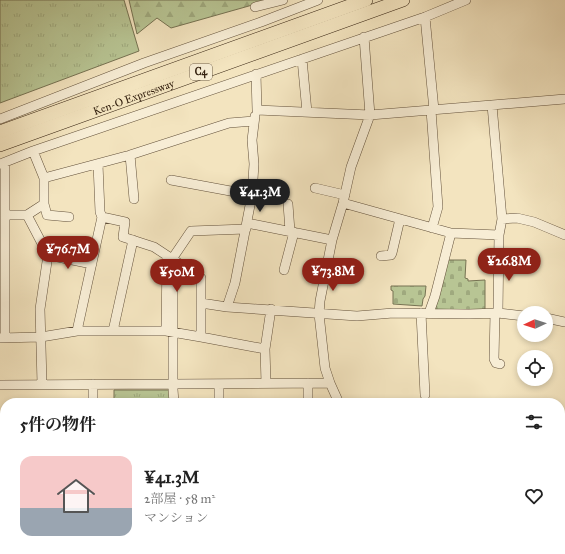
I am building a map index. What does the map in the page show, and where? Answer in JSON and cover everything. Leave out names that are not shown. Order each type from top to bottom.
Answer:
[{"type":"highway","name":"Ken-O Expressway","points":[[0,132],[366,0]]},
{"type":"highway","name":"Ken-O Expressway","points":[[0,145],[403,0]]},
{"type":"street","points":[[261,22],[253,4],[283,0]]},
{"type":"street","points":[[0,119],[144,63],[261,22],[318,0]]},
{"type":"street","points":[[265,348],[170,331],[77,331],[41,337],[3,338],[2,295],[5,215],[2,163],[256,74],[425,17],[466,0]]},
{"type":"street","points":[[425,17],[438,207],[432,228]]},
{"type":"street","points":[[337,398],[330,383],[326,368],[319,314],[320,301],[332,240],[344,199],[351,167],[370,114],[364,38]]},
{"type":"street","points":[[302,59],[307,112]]},
{"type":"street","points":[[227,307],[235,283],[252,195],[254,164],[252,140],[257,110],[256,74]]},
{"type":"street","points":[[257,110],[370,114],[565,99]]},
{"type":"street","points":[[492,104],[502,219],[499,235],[494,359],[496,363],[500,364]]},
{"type":"street","points":[[44,178],[130,155],[229,123],[254,121]]},
{"type":"street","points":[[33,151],[44,178],[44,204],[47,215],[69,217]]},
{"type":"street","points":[[130,155],[134,199]]},
{"type":"street","points":[[77,331],[102,217],[100,212],[98,164]]},
{"type":"street","points":[[171,180],[252,195]]},
{"type":"street","points":[[316,188],[400,219],[432,228],[452,233],[499,235]]},
{"type":"street","points":[[5,215],[27,215],[44,204]]},
{"type":"street","points":[[284,270],[292,231],[288,204]]},
{"type":"street","points":[[27,215],[48,255],[40,309],[42,384]]},
{"type":"street","points":[[102,217],[125,222],[123,237],[154,247],[201,278],[201,337]]},
{"type":"street","points":[[502,219],[517,218],[534,222],[565,235]]},
{"type":"street","points":[[381,256],[391,255],[400,219]]},
{"type":"street","points":[[174,398],[170,331],[171,258],[191,231],[247,226],[292,231],[332,240]]},
{"type":"street","points":[[425,395],[425,313],[436,296],[452,233]]},
{"type":"street","points":[[113,331],[133,240]]},
{"type":"street","points":[[48,255],[92,264]]},
{"type":"street","points":[[201,303],[227,307],[357,316],[392,313],[497,313],[517,315]]},
{"type":"street","points":[[266,383],[265,348],[271,309]]},
{"type":"street","points":[[553,319],[565,322]]},
{"type":"street","points":[[308,383],[308,398]]},
{"type":"street","points":[[0,385],[330,383]]},
{"type":"street","points":[[93,384],[93,398]]},
{"type":"street","points":[[219,384],[219,398]]},
{"type":"green space","points":[[0,0],[124,0],[139,51],[0,103]]},
{"type":"green space","points":[[129,0],[267,0],[171,28],[157,18],[137,34]]},
{"type":"green space","points":[[447,260],[466,260],[465,278],[468,279],[468,281],[485,280],[485,310],[436,309],[435,307]]},
{"type":"green space","points":[[391,286],[426,286],[422,306],[393,304],[393,291],[391,290]]},
{"type":"green space","points":[[114,390],[170,390],[170,398],[114,398]]}]
